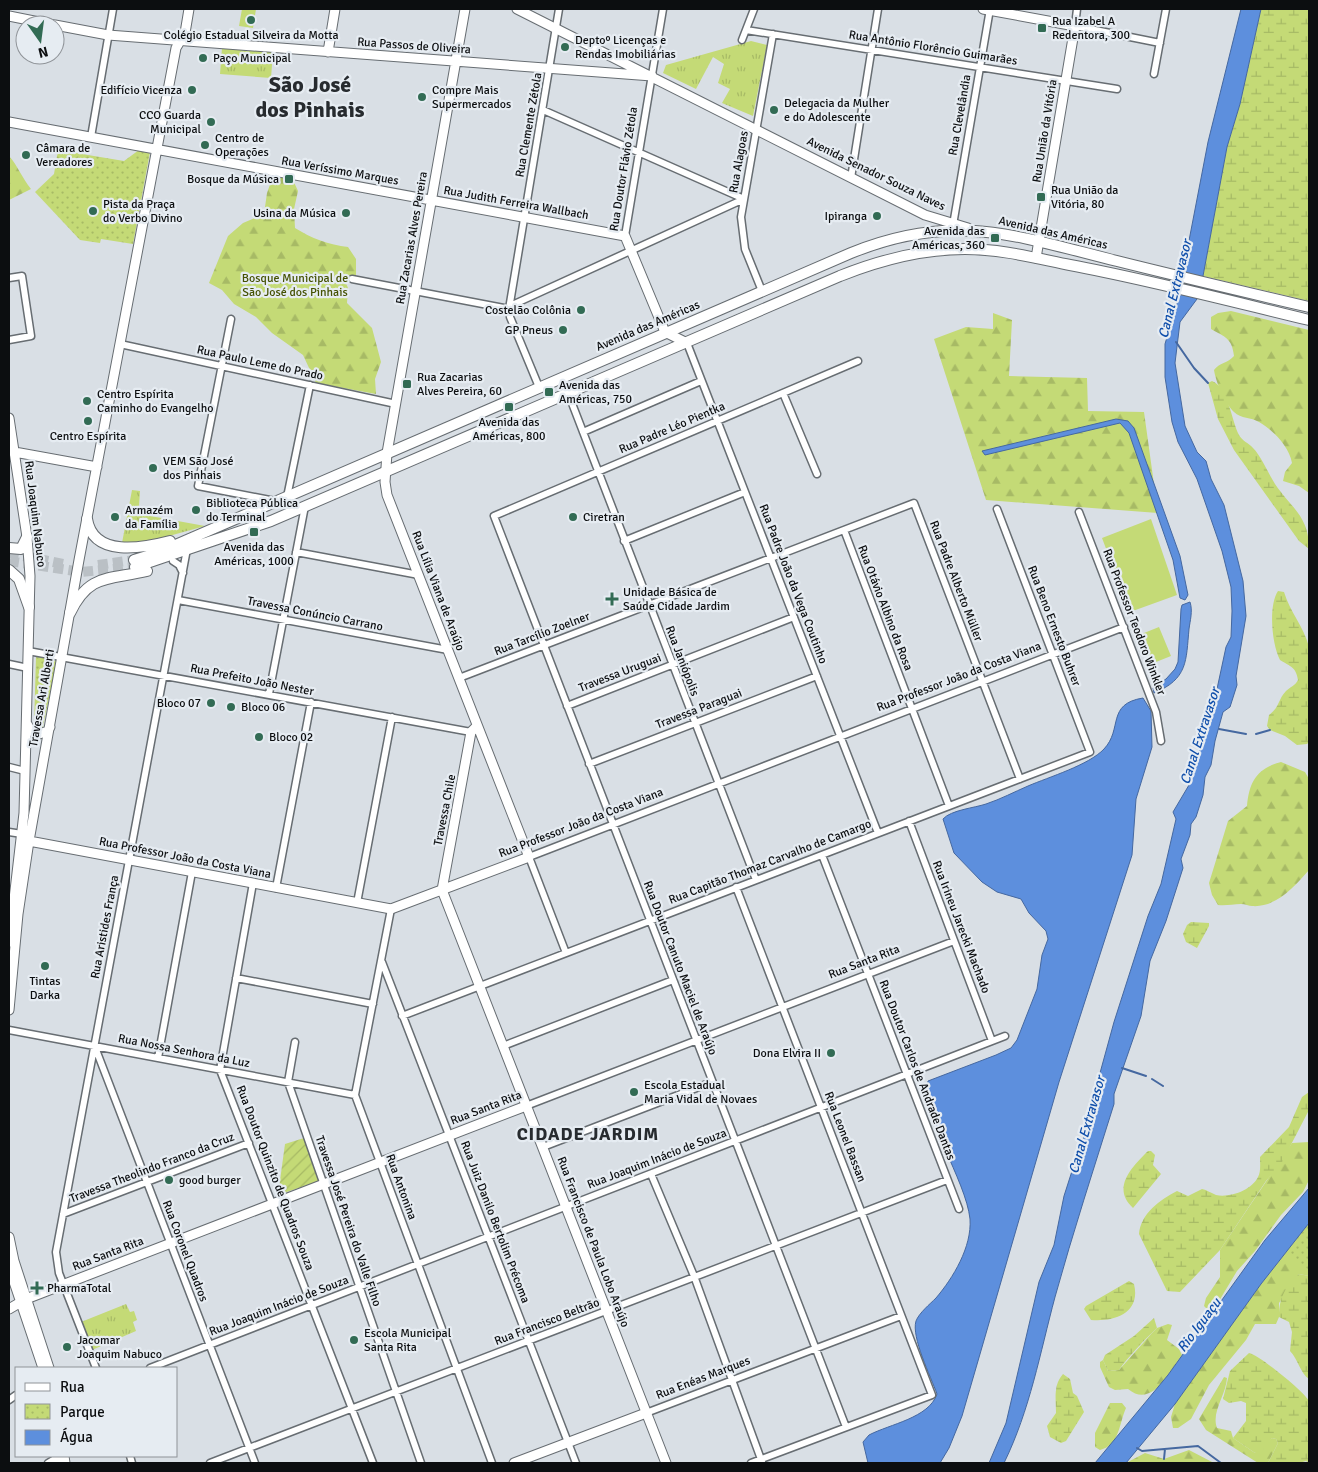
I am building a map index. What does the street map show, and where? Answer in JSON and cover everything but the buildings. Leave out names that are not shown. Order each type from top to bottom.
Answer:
[{"type":"main road","name":"Travessa Ari Alberti","points":[[29,841],[79,560],[176,48],[185,34],[189,9]]},
{"type":"main road","points":[[328,52],[335,9]]},
{"type":"main road","name":"Rua Zacarias Alves Pereira","points":[[386,471],[387,453],[466,9]]},
{"type":"main road","name":"Avenida Senador Souza Naves","points":[[517,9],[925,215],[953,225],[985,231]]},
{"type":"main road","points":[[988,9],[1074,26]]},
{"type":"main road","name":"Rua União da Vitória","points":[[1036,258],[1074,26]]},
{"type":"main road","name":"Rua Passos de Oliveira","points":[[65,27],[108,35],[652,76]]},
{"type":"main road","name":"Rua Veríssimo Marques","points":[[9,122],[432,200]]},
{"type":"main road","name":"Rua Judith Ferreira Wallbach","points":[[432,200],[625,236]]},
{"type":"main road","name":"Avenida das Américas","points":[[1309,307],[1040,241],[985,231],[945,230],[891,239],[866,247],[665,332],[134,563],[186,550],[252,528],[840,276],[890,259],[926,252],[966,249],[1009,252],[1162,285],[1309,320]]},
{"type":"main road","name":"Rua Doutor Flávio Zétola","points":[[625,236],[665,332]]},
{"type":"main road","points":[[665,332],[687,343]]},
{"type":"main road","name":"Rua Joaquim Nabuco","points":[[9,418],[11,451],[27,537],[30,568],[22,834],[9,942]]},
{"type":"main road","points":[[11,451],[97,467]]},
{"type":"main road","name":"Rua Lília Viana de Araújo","points":[[386,471],[388,495],[459,678],[477,732],[528,857]]},
{"type":"main road","points":[[87,519],[90,530],[97,539],[120,547],[147,546],[193,536]]},
{"type":"main road","points":[[9,548],[21,549],[27,537]]},
{"type":"main road","points":[[70,612],[80,594],[91,584],[148,571],[173,561],[186,550]]},
{"type":"main road","points":[[9,570],[19,580],[29,607]]},
{"type":"main road","points":[[26,723],[31,731],[40,734],[48,731],[50,727]]},
{"type":"main road","name":"Travessa Chile","points":[[442,890],[477,732]]},
{"type":"main road","points":[[26,749],[28,743],[40,740],[46,749]]},
{"type":"main road","points":[[9,1010],[18,914],[29,841]]},
{"type":"main road","name":"Rua Professor João da Costa Viana","points":[[29,841],[391,910],[528,857]]},
{"type":"main road","name":"Rua Francisco de Paula Lobo Araújo","points":[[442,890],[666,1463]]},
{"type":"main road","name":"Rua Santa Rita","points":[[9,1310],[23,1301],[63,1284],[526,1106]]},
{"type":"main road","points":[[9,1237],[23,1301],[43,1367]]},
{"type":"main road","points":[[9,1267],[49,1367]]},
{"type":"main road","name":"Rua Enéas Marques","points":[[514,1463],[646,1413]]},
{"type":"main road","points":[[60,1458],[65,1463]]},
{"type":"street","points":[[91,137],[113,9]]},
{"type":"street","name":"Rua Clemente Zétola","points":[[539,387],[510,318],[509,307],[559,9]]},
{"type":"street","name":"Rua Doutor Flávio Zétola","points":[[625,236],[663,9]]},
{"type":"street","points":[[742,40],[754,9]]},
{"type":"street","points":[[851,178],[878,9]]},
{"type":"street","name":"Rua Clevelândia","points":[[953,225],[988,9]]},
{"type":"street","name":"Rua União da Vitória","points":[[1074,26],[1077,9]]},
{"type":"street","points":[[1154,74],[1166,9]]},
{"type":"street","points":[[1074,26],[1160,43]]},
{"type":"street","name":"Rua Antônio Florêncio Guimarães","points":[[746,30],[1117,89]]},
{"type":"street","name":"Rua Alagoas","points":[[762,291],[744,243],[741,217],[773,34]]},
{"type":"street","points":[[542,110],[744,199]]},
{"type":"street","points":[[352,279],[509,307],[744,199]]},
{"type":"street","points":[[9,278],[22,276],[31,336],[9,340]]},
{"type":"street","points":[[231,320],[198,486],[276,502]]},
{"type":"street","name":"Rua Padre João da Vega Coutinho","points":[[687,343],[878,833]]},
{"type":"street","name":"Rua Paulo Leme do Prado","points":[[120,344],[396,404]]},
{"type":"street","name":"Rua Padre Léo Pientka","points":[[494,516],[858,361]]},
{"type":"street","points":[[584,432],[701,381]]},
{"type":"street","points":[[287,497],[310,385]]},
{"type":"street","points":[[783,393],[816,474]]},
{"type":"street","name":"Rua Janiópolis","points":[[568,394],[756,880]]},
{"type":"street","points":[[624,541],[745,492]]},
{"type":"street","name":"Rua Tarcílio Zoelner","points":[[459,678],[914,503]]},
{"type":"street","name":"Rua Padre Alberto Müller","points":[[914,503],[1020,778]]},
{"type":"street","points":[[269,694],[305,506]]},
{"type":"street","name":"Rua Beno Ernesto Buhrer","points":[[997,509],[1090,752]]},
{"type":"street","name":"Rua Professor Teodoro Winkler","points":[[1080,512],[1159,721],[1161,741]]},
{"type":"street","name":"Rua Doutor Canuto Maciel de Araújo","points":[[494,516],[846,1428]]},
{"type":"street","name":"Rua Otávio Albino da Rosa","points":[[844,530],[949,806]]},
{"type":"street","name":"Rua Aristides França","points":[[96,1367],[63,1284],[56,1259],[186,550]]},
{"type":"street","points":[[296,552],[419,575]]},
{"type":"street","points":[[173,561],[179,565],[183,573]]},
{"type":"street","name":"Travessa Conúncio Carrano","points":[[178,600],[448,650]]},
{"type":"street","name":"Travessa Uruguai","points":[[567,706],[794,617]]},
{"type":"street","name":"Rua Professor João da Costa Viana","points":[[528,857],[1124,627]]},
{"type":"street","name":"Rua Prefeito João Nester","points":[[28,651],[63,655],[392,718],[477,732]]},
{"type":"street","points":[[9,664],[28,668]]},
{"type":"street","name":"Travessa Paraguai","points":[[589,764],[817,676]]},
{"type":"street","points":[[276,888],[311,702]]},
{"type":"street","points":[[357,903],[392,718]]},
{"type":"street","name":"Rua Capitão Thomaz Carvalho de Camargo","points":[[402,1016],[1090,752]]},
{"type":"street","points":[[9,767],[25,771]]},
{"type":"street","name":"Rua Irineu Jarecki Machado","points":[[909,821],[992,1041]]},
{"type":"street","points":[[9,832],[22,834]]},
{"type":"street","name":"Rua Doutor Carlos de Andrade Dantas","points":[[822,855],[958,1209]]},
{"type":"street","name":"Rua Lília Viana de Araújo","points":[[528,857],[566,953]]},
{"type":"street","points":[[158,1058],[192,872]]},
{"type":"street","points":[[220,1070],[253,883]]},
{"type":"street","name":"Rua Leonel Bassan","points":[[736,887],[932,1395],[846,1428]]},
{"type":"street","points":[[355,1095],[391,910]]},
{"type":"street","name":"Rua Santa Rita","points":[[526,1106],[954,941]]},
{"type":"street","name":"Rua Juiz Danilo Bertolim Précoma","points":[[381,961],[576,1463]]},
{"type":"street","points":[[236,978],[373,1004]]},
{"type":"street","points":[[503,1046],[673,980]]},
{"type":"street","name":"Rua Nossa Senhora da Luz","points":[[9,1030],[355,1095]]},
{"type":"street","name":"Rua Joaquim Inácio de Souza","points":[[153,1367],[1005,1036]]},
{"type":"street","name":"Travessa José Pereira do Valle Filho","points":[[295,1042],[288,1082],[421,1463]]},
{"type":"street","name":"Rua Coronel Quadros","points":[[95,1046],[255,1463]]},
{"type":"street","name":"Rua Doutor Quinzito de Quadros Souza","points":[[220,1070],[373,1463]]},
{"type":"street","points":[[542,1147],[712,1082]]},
{"type":"street","name":"Rua Antonina","points":[[355,1095],[492,1463]]},
{"type":"street","name":"Travessa Theolindo Franco da Cruz","points":[[63,1214],[249,1144]]},
{"type":"street","points":[[651,1174],[694,1276],[762,1461]]},
{"type":"street","name":"Rua Francisco Beltrão","points":[[210,1463],[947,1180]]},
{"type":"street","name":"Rua Enéas Marques","points":[[646,1413],[901,1316]]},
{"type":"street","points":[[751,1463],[762,1461],[846,1428]]},
{"type":"street","points":[[48,1463],[60,1458]]},
{"type":"green space","points":[[242,9],[256,9],[253,28],[239,26]]},
{"type":"green space","points":[[1261,9],[1309,9],[1309,301],[1203,276],[1227,147],[1240,104]]},
{"type":"green space","points":[[751,41],[767,45],[753,116],[722,103],[730,89],[718,83],[724,64],[713,57],[696,89],[663,73],[666,65]]},
{"type":"green space","points":[[222,48],[273,52],[271,78],[220,74]]},
{"type":"green space","points":[[58,150],[124,161],[139,150],[150,152],[133,244],[101,239],[100,243],[80,240],[35,192],[54,174]]},
{"type":"green space","points":[[9,156],[31,189],[9,200]]},
{"type":"green space","name":"Bosque Municipal de São José dos Pinhais","points":[[273,176],[293,180],[298,191],[294,209],[295,228],[320,240],[348,247],[356,259],[356,276],[349,275],[345,281],[348,288],[347,303],[372,328],[381,362],[375,379],[376,394],[316,383],[303,355],[272,333],[256,317],[234,304],[222,290],[209,283],[228,236],[243,223],[264,214],[267,193]]},
{"type":"green space","name":"Pista da Praça do Verbo Divino","points":[[81,200],[109,205],[106,222],[78,217]]},
{"type":"green space","points":[[1231,311],[1309,330],[1309,493],[1299,486],[1283,481],[1285,472],[1292,463],[1288,451],[1280,439],[1259,422],[1234,412],[1219,387],[1214,370],[1234,356],[1230,342],[1224,336],[1211,329],[1211,317],[1218,313]]},
{"type":"green space","points":[[993,313],[1012,320],[1009,376],[1087,378],[1088,411],[1144,412],[1158,513],[986,500],[934,339],[966,327],[993,329]]},
{"type":"green space","points":[[1212,381],[1222,390],[1226,397],[1240,437],[1256,451],[1281,493],[1303,521],[1309,549],[1299,541],[1234,450],[1218,419],[1208,383]]},
{"type":"green space","points":[[132,490],[140,491],[139,506],[145,515],[205,526],[151,541],[122,543]]},
{"type":"green space","points":[[1151,519],[1177,595],[1130,612],[1102,538]]},
{"type":"green space","points":[[1278,591],[1284,592],[1309,647],[1309,742],[1307,744],[1297,745],[1285,736],[1270,730],[1267,726],[1269,715],[1275,709],[1283,694],[1298,680],[1294,670],[1280,660],[1275,645],[1272,615]]},
{"type":"green space","points":[[1159,627],[1171,656],[1151,664],[1139,635]]},
{"type":"green space","points":[[36,657],[55,659],[57,661],[42,731],[34,728]]},
{"type":"green space","points":[[1281,762],[1305,772],[1309,779],[1309,870],[1298,883],[1277,900],[1261,906],[1241,904],[1218,905],[1212,895],[1209,883],[1228,821],[1247,806],[1252,783],[1260,772]]},
{"type":"green space","points":[[1191,922],[1209,923],[1197,948],[1186,942],[1183,934],[1187,925]]},
{"type":"green space","points":[[1309,1092],[1309,1110],[1282,1162],[1266,1181],[1220,1250],[1180,1292],[1167,1291],[1139,1234],[1147,1214],[1158,1203],[1177,1191],[1188,1196],[1202,1189],[1222,1196],[1240,1192],[1251,1186],[1259,1175],[1260,1157],[1289,1127],[1302,1097]]},
{"type":"green space","points":[[304,1138],[319,1181],[278,1195],[285,1144]]},
{"type":"green space","points":[[1309,1142],[1309,1180],[1303,1192],[1281,1215],[1255,1251],[1237,1271],[1216,1306],[1208,1310],[1204,1306],[1206,1298],[1220,1277],[1220,1250],[1292,1143]]},
{"type":"green space","points":[[1148,1151],[1155,1155],[1153,1165],[1161,1174],[1133,1208],[1124,1193],[1124,1185],[1130,1171]]},
{"type":"green space","points":[[1309,1223],[1309,1276],[1299,1274],[1279,1303],[1279,1317],[1276,1324],[1255,1324],[1246,1340],[1209,1385],[1191,1419],[1178,1428],[1173,1428],[1171,1417],[1175,1404],[1261,1284]]},
{"type":"green space","points":[[1309,1223],[1309,1270],[1286,1254]]},
{"type":"green space","points":[[1299,1274],[1309,1276],[1309,1379],[1303,1373],[1290,1351],[1292,1332],[1289,1322],[1279,1317],[1280,1304],[1284,1293]]},
{"type":"green space","points":[[1129,1281],[1134,1284],[1135,1294],[1134,1302],[1130,1309],[1117,1317],[1091,1320],[1084,1309],[1086,1306]]},
{"type":"green space","points":[[126,1304],[130,1312],[134,1311],[137,1320],[133,1322],[136,1331],[92,1350],[81,1322]]},
{"type":"green space","points":[[1154,1318],[1157,1328],[1119,1370],[1108,1371],[1103,1360],[1105,1355],[1134,1336]]},
{"type":"green space","points":[[1168,1324],[1172,1325],[1167,1340],[1179,1349],[1182,1355],[1166,1379],[1152,1392],[1145,1395],[1137,1394],[1128,1389],[1115,1390],[1109,1387],[1100,1367],[1100,1362],[1103,1360],[1108,1371],[1119,1370],[1157,1328]]},
{"type":"green space","points":[[1249,1353],[1281,1374],[1309,1401],[1309,1463],[1306,1461],[1299,1463],[1268,1463],[1278,1443],[1276,1439],[1272,1438],[1262,1451],[1255,1453],[1233,1438],[1246,1421],[1246,1403],[1241,1401],[1229,1403],[1223,1399],[1230,1371]]},
{"type":"green space","points":[[1063,1374],[1070,1379],[1073,1393],[1077,1396],[1084,1412],[1066,1441],[1061,1443],[1050,1437],[1047,1426],[1056,1413],[1056,1388]]},
{"type":"green space","points":[[1224,1377],[1227,1378],[1217,1410],[1217,1428],[1231,1431],[1233,1438],[1255,1453],[1272,1438],[1276,1439],[1278,1443],[1268,1463],[1258,1463],[1206,1430],[1199,1419]]},
{"type":"green space","points":[[1110,1403],[1122,1403],[1126,1408],[1118,1433],[1112,1443],[1100,1450],[1095,1447],[1095,1433]]},
{"type":"green space","points":[[1189,1450],[1214,1463],[1126,1463],[1145,1453],[1164,1459]]},
{"type":"water","points":[[1241,9],[1261,9],[1240,104],[1227,147],[1203,276],[1197,299],[1180,322],[1175,363],[1185,426],[1197,452],[1206,461],[1211,479],[1224,505],[1243,581],[1246,616],[1236,676],[1237,685],[1230,707],[1223,712],[1211,765],[1205,777],[1203,795],[1196,817],[1191,824],[1190,835],[1181,859],[1183,868],[1166,921],[1150,961],[1141,1016],[1114,1094],[1114,1104],[1055,1297],[1028,1402],[1004,1463],[989,1463],[1006,1423],[1039,1282],[1054,1245],[1064,1196],[1081,1143],[1089,1126],[1092,1101],[1098,1089],[1100,1073],[1114,1022],[1148,916],[1161,884],[1176,819],[1173,812],[1189,785],[1214,703],[1226,647],[1231,637],[1231,587],[1222,551],[1197,479],[1178,442],[1172,422],[1165,377],[1165,344],[1177,303],[1208,142]]},
{"type":"water","points":[[1116,419],[1128,421],[1134,428],[1180,556],[1188,595],[1185,600],[1180,598],[1173,560],[1129,433],[1120,423],[985,455],[982,451]]},
{"type":"water","points":[[1190,602],[1191,616],[1186,660],[1183,668],[1173,682],[1154,693],[1153,688],[1166,679],[1175,669],[1178,662],[1181,609],[1182,605]]},
{"type":"water","points":[[1143,698],[1151,711],[1152,747],[1136,799],[1132,855],[1059,1082],[962,1416],[949,1448],[940,1463],[868,1463],[863,1442],[869,1435],[918,1415],[933,1402],[937,1394],[916,1337],[916,1321],[955,1272],[965,1251],[970,1230],[967,1203],[931,1112],[928,1081],[1011,1048],[1017,1040],[1037,989],[1042,955],[1048,939],[1046,931],[1029,913],[1021,899],[997,892],[982,882],[954,853],[943,819],[957,811],[997,800],[1089,760],[1104,749],[1110,741],[1119,712],[1124,706],[1131,701]]},
{"type":"water","name":"Rio Iguaçu","points":[[1309,1188],[1309,1223],[1261,1284],[1175,1404],[1126,1463],[1095,1463],[1168,1375],[1265,1240]]},
{"type":"waterway","name":"Canal Extravasor","points":[[1176,342],[1194,368],[1208,383]]},
{"type":"waterway","points":[[1219,729],[1246,734]]},
{"type":"waterway","points":[[1256,734],[1270,730]]},
{"type":"waterway","points":[[1122,1068],[1146,1076]]},
{"type":"waterway","points":[[1152,1079],[1163,1086]]},
{"type":"waterway","points":[[1137,1448],[1142,1451],[1198,1446],[1221,1463]]},
{"type":"waterway","points":[[1164,1459],[1165,1449]]},
{"type":"tunnel","points":[[9,553],[63,564]]},
{"type":"tunnel","points":[[98,565],[134,560]]},
{"type":"tunnel","points":[[9,561],[81,572],[135,567]]},
{"type":"place","name":"Colégio Estadual Silveira da Motta","points":[[251,20]]},
{"type":"place","name":"Rua Izabel A Redentora, 300","points":[[1042,28]]},
{"type":"place","name":"Deptoº Licenças e Rendas Imobiliárias","points":[[565,47]]},
{"type":"place","name":"Paço Municipal","points":[[203,58]]},
{"type":"place","name":"Edifício Vicenza","points":[[192,90]]},
{"type":"place","name":"Compre Mais Supermercados","points":[[422,97]]},
{"type":"place","name":"Delegacia da Mulher e do Adolescente","points":[[774,110]]},
{"type":"place","name":"CCO Guarda Municipal","points":[[211,122]]},
{"type":"place","name":"Centro de Operações","points":[[205,145]]},
{"type":"place","name":"Câmara de Vereadores","points":[[26,155]]},
{"type":"place","name":"Bosque da Música","points":[[289,179]]},
{"type":"place","name":"Rua União da Vitória, 80","points":[[1041,197]]},
{"type":"place","name":"Pista da Praça do Verbo Divino","points":[[93,211]]},
{"type":"place","name":"Usina da Música","points":[[346,213]]},
{"type":"place","name":"Ipiranga","points":[[877,216]]},
{"type":"place","name":"Avenida das Américas, 360","points":[[995,238]]},
{"type":"place","name":"Costelão Colônia","points":[[581,310]]},
{"type":"place","name":"GP Pneus","points":[[563,330]]},
{"type":"place","name":"Rua Zacarias Alves Pereira, 60","points":[[407,384]]},
{"type":"place","name":"Avenida das Américas, 750","points":[[549,392]]},
{"type":"place","name":"Centro Espírita Caminho do Evangelho","points":[[87,401]]},
{"type":"place","name":"Avenida das Américas, 800","points":[[509,407]]},
{"type":"place","name":"Centro Espírita","points":[[88,421]]},
{"type":"place","name":"VEM São José dos Pinhais","points":[[153,468]]},
{"type":"place","name":"Biblioteca Pública do Terminal","points":[[196,510]]},
{"type":"place","name":"Armazém da Família","points":[[115,517]]},
{"type":"place","name":"Ciretran","points":[[573,517]]},
{"type":"place","name":"Avenida das Américas, 1000","points":[[254,532]]},
{"type":"place","name":"Unidade Básica de Saúde Cidade Jardim","points":[[612,599]]},
{"type":"place","name":"Bloco 07","points":[[211,703]]},
{"type":"place","name":"Bloco 06","points":[[231,707]]},
{"type":"place","name":"Bloco 02","points":[[259,737]]},
{"type":"place","name":"Tintas Darka","points":[[45,966]]},
{"type":"place","name":"Dona Elvira II","points":[[831,1053]]},
{"type":"place","name":"Escola Estadual Maria Vidal de Novaes","points":[[634,1092]]},
{"type":"place","name":"good burger","points":[[169,1180]]},
{"type":"place","name":"PharmaTotal","points":[[37,1288]]},
{"type":"place","name":"Escola Municipal Santa Rita","points":[[354,1340]]},
{"type":"place","name":"Jacomar Joaquim Nabuco","points":[[67,1347]]},
{"type":"district","name":"São José dos Pinhais","points":[[310,96]]},
{"type":"district","name":"CIDADE JARDIM","points":[[588,1134]]}]
